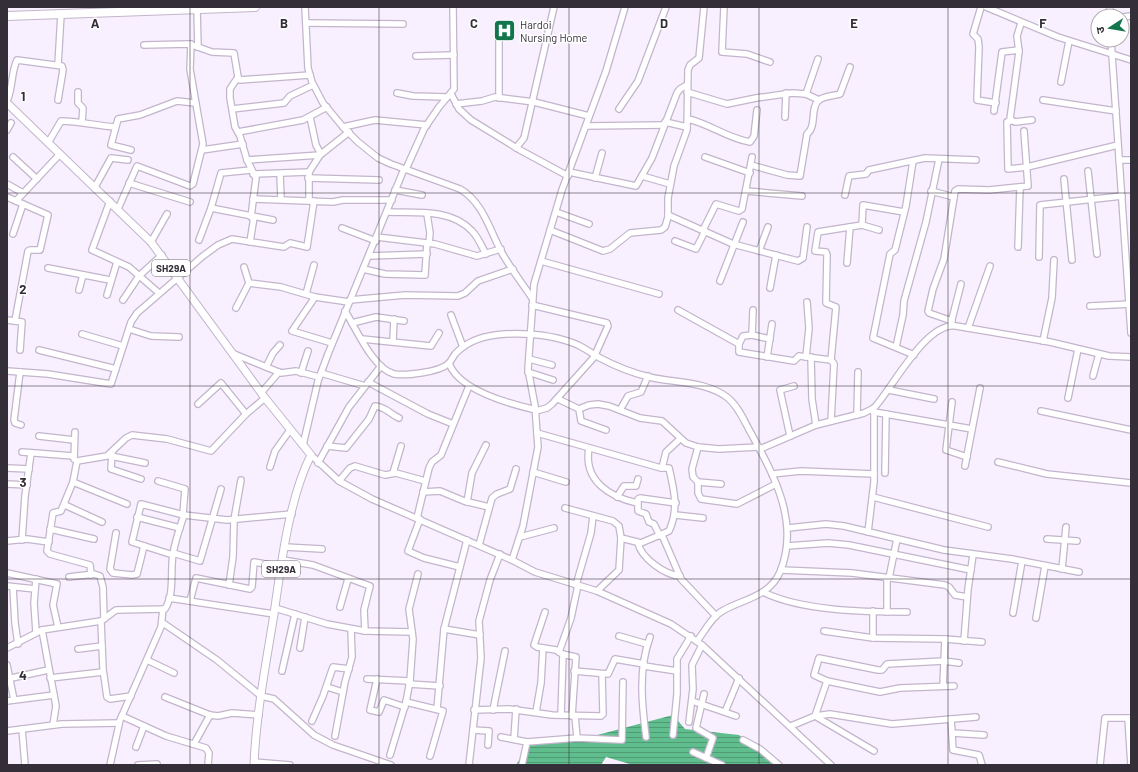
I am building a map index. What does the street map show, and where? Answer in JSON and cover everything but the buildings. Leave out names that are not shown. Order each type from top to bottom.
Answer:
[{"type":"highway","points":[[7,16],[61,14],[117,9],[197,10],[255,7]]},
{"type":"main road","name":"SH29A","points":[[7,102],[151,242],[263,395],[310,454],[301,476],[281,567],[262,692],[254,763]]},
{"type":"street","points":[[304,7],[310,76],[313,85],[327,107],[343,127],[378,158],[460,189],[468,194],[480,208],[501,249],[532,298]]},
{"type":"street","points":[[303,445],[320,375],[349,301],[396,190],[427,124],[454,89],[453,7]]},
{"type":"street","points":[[516,148],[524,138],[534,102],[554,7]]},
{"type":"street","points":[[512,560],[520,537],[537,454],[536,410],[528,372],[534,284],[568,174],[606,71],[625,7]]},
{"type":"street","points":[[619,109],[638,81],[666,7]]},
{"type":"street","points":[[550,230],[603,251],[610,248],[630,232],[662,230],[665,227],[668,215],[670,184],[674,166],[686,137],[688,119],[687,85],[689,67],[699,58],[704,7]]},
{"type":"street","points":[[724,7],[722,52],[747,54],[770,62]]},
{"type":"street","points":[[981,7],[973,34],[978,39],[979,47],[977,100],[996,103]]},
{"type":"street","points":[[986,7],[1021,23],[1069,41],[1131,60]]},
{"type":"street","points":[[197,10],[198,46]]},
{"type":"street","points":[[58,65],[61,14]]},
{"type":"street","points":[[306,23],[403,24]]},
{"type":"street","points":[[1011,121],[1010,117],[1019,50],[1018,36],[1021,23]]},
{"type":"street","points":[[499,28],[499,98]]},
{"type":"street","points":[[1061,82],[1069,41]]},
{"type":"street","points":[[118,209],[137,166],[192,186],[203,142],[195,103],[190,64],[191,44]]},
{"type":"street","points":[[144,45],[191,44],[212,52],[234,53],[238,77],[230,90],[232,109],[247,160],[256,180],[250,242]]},
{"type":"street","points":[[1112,48],[1122,196],[1128,243],[1131,331]]},
{"type":"street","points":[[994,111],[1002,52],[1019,50]]},
{"type":"street","points":[[416,56],[454,55]]},
{"type":"street","points":[[806,94],[818,59]]},
{"type":"street","points":[[7,102],[12,91],[16,61],[62,66],[63,70],[58,100]]},
{"type":"street","points":[[687,92],[728,104],[786,93],[806,94],[819,100],[840,94],[850,67]]},
{"type":"street","points":[[238,77],[242,80],[310,76]]},
{"type":"street","points":[[232,109],[284,103],[288,98],[313,85]]},
{"type":"street","points":[[449,95],[471,120],[516,148],[568,174],[595,178],[634,187],[652,158],[678,90],[687,85]]},
{"type":"street","points":[[78,92],[78,103],[83,108],[82,122]]},
{"type":"street","points":[[397,93],[412,96],[449,95]]},
{"type":"street","points":[[785,117],[786,93]]},
{"type":"street","points":[[456,104],[499,98],[534,102],[589,116]]},
{"type":"street","points":[[751,165],[787,175],[800,176],[807,135],[811,131],[816,105],[819,100]]},
{"type":"street","points":[[1042,100],[1116,111]]},
{"type":"street","points":[[131,150],[111,145],[118,119],[145,114],[175,101],[195,103]]},
{"type":"street","points":[[238,132],[298,121],[310,117],[327,107]]},
{"type":"street","points":[[688,119],[700,122],[731,137],[750,142],[754,136],[756,110]]},
{"type":"street","points":[[310,117],[321,155]]},
{"type":"street","points":[[343,127],[370,120],[427,124]]},
{"type":"street","points":[[1032,120],[1007,122],[1008,169],[1027,167],[1118,145]]},
{"type":"street","points":[[48,143],[59,121],[82,122],[93,125],[115,127]]},
{"type":"street","points":[[7,130],[11,123]]},
{"type":"street","points":[[586,126],[665,123],[687,127]]},
{"type":"street","points":[[1024,131],[1028,185],[989,190],[958,189],[955,191],[942,265],[933,289],[928,311],[951,323],[968,328],[1043,341],[1119,358],[1131,357]]},
{"type":"street","points":[[7,371],[52,374],[109,385],[112,384],[128,329],[137,313],[158,293],[203,256],[221,244],[232,239],[284,247],[291,244],[307,247],[311,200],[308,178],[309,172],[321,155],[349,132]]},
{"type":"street","points":[[202,150],[243,144]]},
{"type":"street","points":[[595,178],[602,153]]},
{"type":"street","points":[[16,201],[60,154]]},
{"type":"street","points":[[247,160],[321,155]]},
{"type":"street","points":[[13,157],[37,179]]},
{"type":"street","points":[[705,157],[750,173]]},
{"type":"street","points":[[675,241],[696,249],[716,204],[739,211],[742,209],[752,157]]},
{"type":"street","points":[[95,187],[110,158],[128,160]]},
{"type":"street","points":[[896,347],[903,315],[904,301],[926,222],[931,191],[939,158]]},
{"type":"street","points":[[845,194],[850,175],[866,174],[869,170],[913,160],[939,158],[976,160]]},
{"type":"street","points":[[913,160],[904,212],[895,250],[890,254],[873,338],[914,355]]},
{"type":"street","points":[[1119,160],[1131,160]]},
{"type":"street","points":[[1088,171],[1097,254]]},
{"type":"street","points":[[199,240],[211,208],[221,173],[252,172],[280,174],[309,172]]},
{"type":"street","points":[[280,174],[281,199]]},
{"type":"street","points":[[642,176],[670,184]]},
{"type":"street","points":[[308,178],[379,180]]},
{"type":"street","points":[[1064,179],[1072,260]]},
{"type":"street","points":[[129,183],[190,202]]},
{"type":"street","points":[[7,184],[23,194]]},
{"type":"street","points":[[1018,247],[1020,187]]},
{"type":"street","points":[[396,190],[422,195]]},
{"type":"street","points":[[746,191],[802,196]]},
{"type":"street","points":[[931,191],[954,198]]},
{"type":"street","points":[[1039,257],[1040,205],[1122,196]]},
{"type":"street","points":[[7,197],[48,215],[40,250],[28,251],[15,321]]},
{"type":"street","points":[[253,199],[392,200]]},
{"type":"street","points":[[110,201],[92,248],[94,252],[129,268],[158,293]]},
{"type":"street","points":[[13,234],[23,204]]},
{"type":"street","points":[[862,225],[863,205],[904,212]]},
{"type":"street","points":[[211,208],[273,220]]},
{"type":"street","points":[[387,212],[427,214],[455,218],[471,230],[486,254]]},
{"type":"street","points":[[556,212],[589,224]]},
{"type":"street","points":[[151,242],[167,214]]},
{"type":"street","points":[[363,270],[385,274],[424,276],[426,274],[430,233],[427,214]]},
{"type":"street","points":[[668,215],[736,245],[798,261],[802,260],[807,227]]},
{"type":"street","points":[[720,281],[736,245],[743,222]]},
{"type":"street","points":[[831,421],[834,364],[831,360],[836,307],[826,303],[827,254],[815,250],[818,231],[862,225],[879,230]]},
{"type":"street","points":[[759,251],[768,227]]},
{"type":"street","points":[[847,263],[850,227]]},
{"type":"street","points":[[342,228],[376,239],[428,243],[474,256],[501,249]]},
{"type":"street","points":[[369,256],[427,254]]},
{"type":"street","points":[[123,300],[139,276],[162,255]]},
{"type":"street","points":[[770,288],[776,255]]},
{"type":"street","points":[[1043,341],[1052,298],[1054,260]]},
{"type":"street","points":[[541,261],[659,294]]},
{"type":"street","points":[[107,295],[110,280],[117,262]]},
{"type":"street","points":[[306,294],[314,265]]},
{"type":"street","points":[[968,328],[990,266]]},
{"type":"street","points":[[236,308],[249,283],[244,267]]},
{"type":"street","points":[[48,268],[110,280]]},
{"type":"street","points":[[249,283],[281,287],[315,298],[349,301],[406,295],[458,296],[465,293],[478,281],[513,269]]},
{"type":"street","points":[[79,290],[83,275]]},
{"type":"street","points":[[868,532],[873,497],[874,410],[914,355],[934,333],[951,323],[961,284]]},
{"type":"street","points":[[315,298],[292,331],[332,343]]},
{"type":"street","points":[[807,302],[812,400],[816,425]]},
{"type":"street","points":[[1090,306],[1130,304]]},
{"type":"street","points":[[449,363],[454,373],[469,386],[514,404],[536,410],[547,408],[558,399],[595,355],[608,326],[607,323],[532,305]]},
{"type":"street","points":[[678,310],[739,344]]},
{"type":"street","points":[[752,335],[753,310]]},
{"type":"street","points":[[345,311],[381,366],[389,372],[403,375],[422,372],[449,363],[456,353],[463,347],[475,341],[494,335],[531,334],[566,341],[609,362],[648,376],[698,386],[724,396],[740,412],[772,474],[786,510],[788,528],[787,546],[781,570],[774,583],[763,592],[745,602],[723,610],[716,616],[699,643],[692,665],[692,701],[689,722]]},
{"type":"street","points":[[451,315],[463,347]]},
{"type":"street","points":[[352,323],[376,317],[404,321]]},
{"type":"street","points":[[393,341],[394,319]]},
{"type":"street","points":[[7,320],[22,323],[20,350]]},
{"type":"street","points":[[767,357],[772,324]]},
{"type":"street","points":[[128,329],[152,336],[179,337]]},
{"type":"street","points":[[362,339],[431,346],[438,333]]},
{"type":"street","points":[[82,334],[123,346]]},
{"type":"street","points":[[770,339],[752,335],[743,336],[739,344],[738,351],[794,361],[798,356],[831,360]]},
{"type":"street","points":[[266,367],[273,353],[280,345]]},
{"type":"street","points":[[1068,398],[1078,349]]},
{"type":"street","points":[[39,350],[116,369]]},
{"type":"street","points":[[301,372],[308,351]]},
{"type":"street","points":[[234,354],[279,372],[301,372],[366,384],[452,424]]},
{"type":"street","points":[[1093,376],[1099,354]]},
{"type":"street","points":[[529,360],[552,366]]},
{"type":"street","points":[[318,463],[349,407],[381,366]]},
{"type":"street","points":[[20,372],[14,420],[15,423],[21,425]]},
{"type":"street","points":[[76,462],[105,457],[112,454],[130,436],[154,437],[211,451],[263,395],[279,372]]},
{"type":"street","points":[[528,372],[553,380]]},
{"type":"street","points":[[857,415],[858,372]]},
{"type":"street","points":[[620,410],[628,396],[641,392],[648,376]]},
{"type":"street","points":[[198,404],[221,383],[246,414]]},
{"type":"street","points":[[460,567],[424,558],[408,551],[419,519],[422,492],[432,462],[441,455],[452,424],[469,386]]},
{"type":"street","points":[[790,436],[780,390],[794,386]]},
{"type":"street","points":[[965,466],[980,388]]},
{"type":"street","points":[[889,390],[934,399]]},
{"type":"street","points":[[558,399],[579,409],[588,405],[598,404],[620,410],[636,417],[664,422],[680,439],[698,448],[759,448],[816,425],[874,410],[886,414],[972,429]]},
{"type":"street","points":[[952,402],[946,451],[966,457]]},
{"type":"street","points":[[327,446],[346,448],[369,419],[375,406],[387,409],[399,418]]},
{"type":"street","points":[[579,409],[580,420],[606,430]]},
{"type":"street","points":[[1041,412],[1131,430]]},
{"type":"street","points":[[885,473],[886,414]]},
{"type":"street","points":[[270,467],[275,451],[290,430]]},
{"type":"street","points":[[75,432],[73,456],[76,462],[73,482],[65,505],[61,511],[54,511],[48,542],[48,554],[90,565],[92,568],[91,574]]},
{"type":"street","points":[[537,433],[662,468],[669,468],[676,502],[675,515],[669,531],[661,536],[638,543],[621,538]]},
{"type":"street","points":[[39,436],[74,440]]},
{"type":"street","points":[[662,468],[666,452],[680,439]]},
{"type":"street","points":[[467,502],[472,473],[486,445]]},
{"type":"street","points":[[393,473],[401,446]]},
{"type":"street","points":[[590,448],[589,462],[597,482],[603,489],[617,497],[637,504]]},
{"type":"street","points":[[698,448],[692,472],[693,477],[698,482],[721,484]]},
{"type":"street","points":[[22,452],[73,456]]},
{"type":"street","points":[[22,540],[31,453]]},
{"type":"street","points":[[112,454],[144,463]]},
{"type":"street","points":[[112,454],[111,469],[141,479]]},
{"type":"street","points":[[310,454],[339,481],[372,499],[500,554],[535,572],[597,591],[654,615],[691,636],[791,726],[830,765]]},
{"type":"street","points":[[998,462],[1047,474],[1131,483]]},
{"type":"street","points":[[339,481],[353,466],[385,475],[393,473],[425,481]]},
{"type":"street","points":[[7,468],[29,470]]},
{"type":"street","points":[[479,545],[489,507],[494,496],[510,489],[516,469]]},
{"type":"street","points":[[533,472],[566,482]]},
{"type":"street","points":[[772,474],[801,472],[874,474]]},
{"type":"street","points":[[617,497],[624,486],[636,486],[638,479]]},
{"type":"street","points":[[229,585],[233,557],[234,520],[241,480]]},
{"type":"street","points":[[110,765],[122,716],[163,623],[173,554],[184,515],[186,490],[158,481]]},
{"type":"street","points":[[73,482],[127,504]]},
{"type":"street","points":[[698,482],[698,493],[701,499],[730,504],[740,503],[776,484]]},
{"type":"street","points":[[7,484],[27,485]]},
{"type":"street","points":[[221,489],[213,518],[200,561],[132,542],[141,504],[184,515],[213,518],[234,520],[292,514]]},
{"type":"street","points":[[422,492],[440,491],[467,502],[489,507]]},
{"type":"street","points":[[873,497],[988,527]]},
{"type":"street","points":[[676,502],[640,498],[638,499],[637,504],[638,512],[646,514],[649,522],[654,524],[680,576],[716,616]]},
{"type":"street","points":[[65,505],[102,522]]},
{"type":"street","points":[[565,508],[579,510],[593,516],[616,522],[619,526],[621,538],[619,570],[597,591]]},
{"type":"street","points":[[675,515],[703,518]]},
{"type":"street","points":[[561,715],[561,653],[571,618],[577,585],[591,532],[593,516]]},
{"type":"street","points":[[137,517],[180,528]]},
{"type":"street","points":[[788,528],[835,525],[973,555],[1022,561],[1079,572]]},
{"type":"street","points":[[1062,569],[1066,526]]},
{"type":"street","points":[[520,537],[554,528]]},
{"type":"street","points":[[50,529],[94,540]]},
{"type":"street","points":[[116,532],[111,570],[116,574],[134,575],[139,570],[144,546]]},
{"type":"street","points":[[1047,538],[1077,542]]},
{"type":"street","points":[[7,541],[27,539],[48,542]]},
{"type":"street","points":[[887,612],[888,578],[897,539]]},
{"type":"street","points":[[437,709],[440,686],[440,660],[444,629],[467,540]]},
{"type":"street","points":[[638,543],[640,552],[646,559],[671,575],[680,576]]},
{"type":"street","points":[[787,546],[838,543],[894,553],[971,570]]},
{"type":"street","points":[[285,547],[322,549]]},
{"type":"street","points":[[474,765],[469,765],[481,658],[480,617],[490,580],[500,554]]},
{"type":"street","points":[[964,640],[967,597],[973,555]]},
{"type":"street","points":[[283,560],[313,565],[370,587],[364,610],[365,631]]},
{"type":"street","points":[[1013,613],[1022,561]]},
{"type":"street","points":[[190,601],[196,578],[251,588],[254,562],[281,567]]},
{"type":"street","points":[[1036,618],[1045,566]]},
{"type":"street","points":[[781,570],[838,572],[945,585],[949,587],[955,595],[967,597]]},
{"type":"street","points":[[7,573],[57,584],[53,605],[58,627]]},
{"type":"street","points":[[69,577],[98,574],[101,579],[103,672],[108,698],[131,696]]},
{"type":"street","points":[[390,755],[405,705],[410,682],[412,632],[409,609],[418,574]]},
{"type":"street","points":[[36,579],[35,589],[39,631],[56,709],[53,725]]},
{"type":"street","points":[[340,608],[348,579]]},
{"type":"street","points":[[18,644],[10,587],[35,589]]},
{"type":"street","points":[[763,592],[774,597],[800,604],[873,611],[907,612]]},
{"type":"street","points":[[7,648],[18,644],[39,631],[102,620],[117,609],[166,605],[190,601],[295,614],[351,629],[365,631],[412,632]]},
{"type":"street","points":[[873,611],[873,638]]},
{"type":"street","points":[[545,612],[533,644],[535,647],[576,657],[574,671],[574,716],[577,738]]},
{"type":"street","points":[[282,671],[295,614]]},
{"type":"street","points":[[300,648],[305,617]]},
{"type":"street","points":[[163,623],[274,699],[305,729],[324,741],[391,765]]},
{"type":"street","points":[[335,736],[353,649],[351,629]]},
{"type":"street","points":[[444,629],[480,635]]},
{"type":"street","points":[[824,631],[873,638],[945,639],[982,642]]},
{"type":"street","points":[[619,636],[647,644]]},
{"type":"street","points":[[673,735],[677,694],[677,659],[691,636]]},
{"type":"street","points":[[646,737],[643,707],[644,665],[647,644],[650,637]]},
{"type":"street","points":[[943,686],[945,639]]},
{"type":"street","points":[[78,649],[102,646]]},
{"type":"street","points":[[536,712],[543,648]]},
{"type":"street","points":[[493,710],[505,651]]},
{"type":"street","points":[[954,686],[900,688],[880,692],[827,681],[814,675],[819,658],[878,670],[882,670],[887,664],[944,661],[959,663]]},
{"type":"street","points":[[574,671],[610,674],[614,659],[677,671]]},
{"type":"street","points":[[147,660],[174,673]]},
{"type":"street","points":[[7,665],[14,700]]},
{"type":"street","points":[[312,721],[327,687],[333,666],[349,669]]},
{"type":"street","points":[[9,679],[48,670]]},
{"type":"street","points":[[50,678],[103,672]]},
{"type":"street","points":[[474,710],[516,709],[561,715],[603,716],[602,674]]},
{"type":"street","points":[[725,712],[739,678]]},
{"type":"street","points":[[367,679],[440,686]]},
{"type":"street","points":[[377,680],[370,710],[379,712],[384,700],[443,711],[444,713],[430,756]]},
{"type":"street","points":[[815,716],[827,681]]},
{"type":"street","points":[[501,737],[527,742],[577,738],[622,740],[623,682]]},
{"type":"street","points":[[327,687],[343,692]]},
{"type":"street","points":[[704,694],[696,728],[713,738],[706,758]]},
{"type":"street","points":[[7,701],[54,695]]},
{"type":"street","points":[[165,697],[210,715],[218,716],[232,713],[259,716]]},
{"type":"street","points":[[692,701],[702,703],[736,716]]},
{"type":"street","points":[[514,739],[516,709]]},
{"type":"street","points":[[791,726],[815,716],[835,714],[892,724],[976,717]]},
{"type":"street","points":[[194,744],[210,715]]},
{"type":"street","points":[[122,716],[170,738],[194,744],[208,750],[208,765]]},
{"type":"street","points":[[815,716],[874,751]]},
{"type":"street","points":[[1100,765],[1105,718],[1130,718],[1131,765]]},
{"type":"street","points":[[951,719],[953,751],[978,755],[982,765]]},
{"type":"street","points":[[7,731],[53,725],[120,723]]},
{"type":"street","points":[[136,747],[144,726]]},
{"type":"street","points":[[22,729],[25,765]]},
{"type":"street","points":[[474,730],[490,732],[488,745]]},
{"type":"street","points":[[952,733],[984,735]]},
{"type":"street","points":[[743,740],[760,749],[779,765]]},
{"type":"street","points":[[522,765],[527,742]]},
{"type":"street","points":[[693,752],[722,765]]},
{"type":"street","points":[[254,763],[290,765]]},
{"type":"street","points":[[138,765],[157,764]]},
{"type":"shaded area","points":[[673,715],[685,729],[739,735],[779,765],[633,765],[606,757],[601,765],[516,765],[531,741],[582,739]]},
{"type":"place","name":"Hardoi Nursing Home","points":[[504,30]]}]
